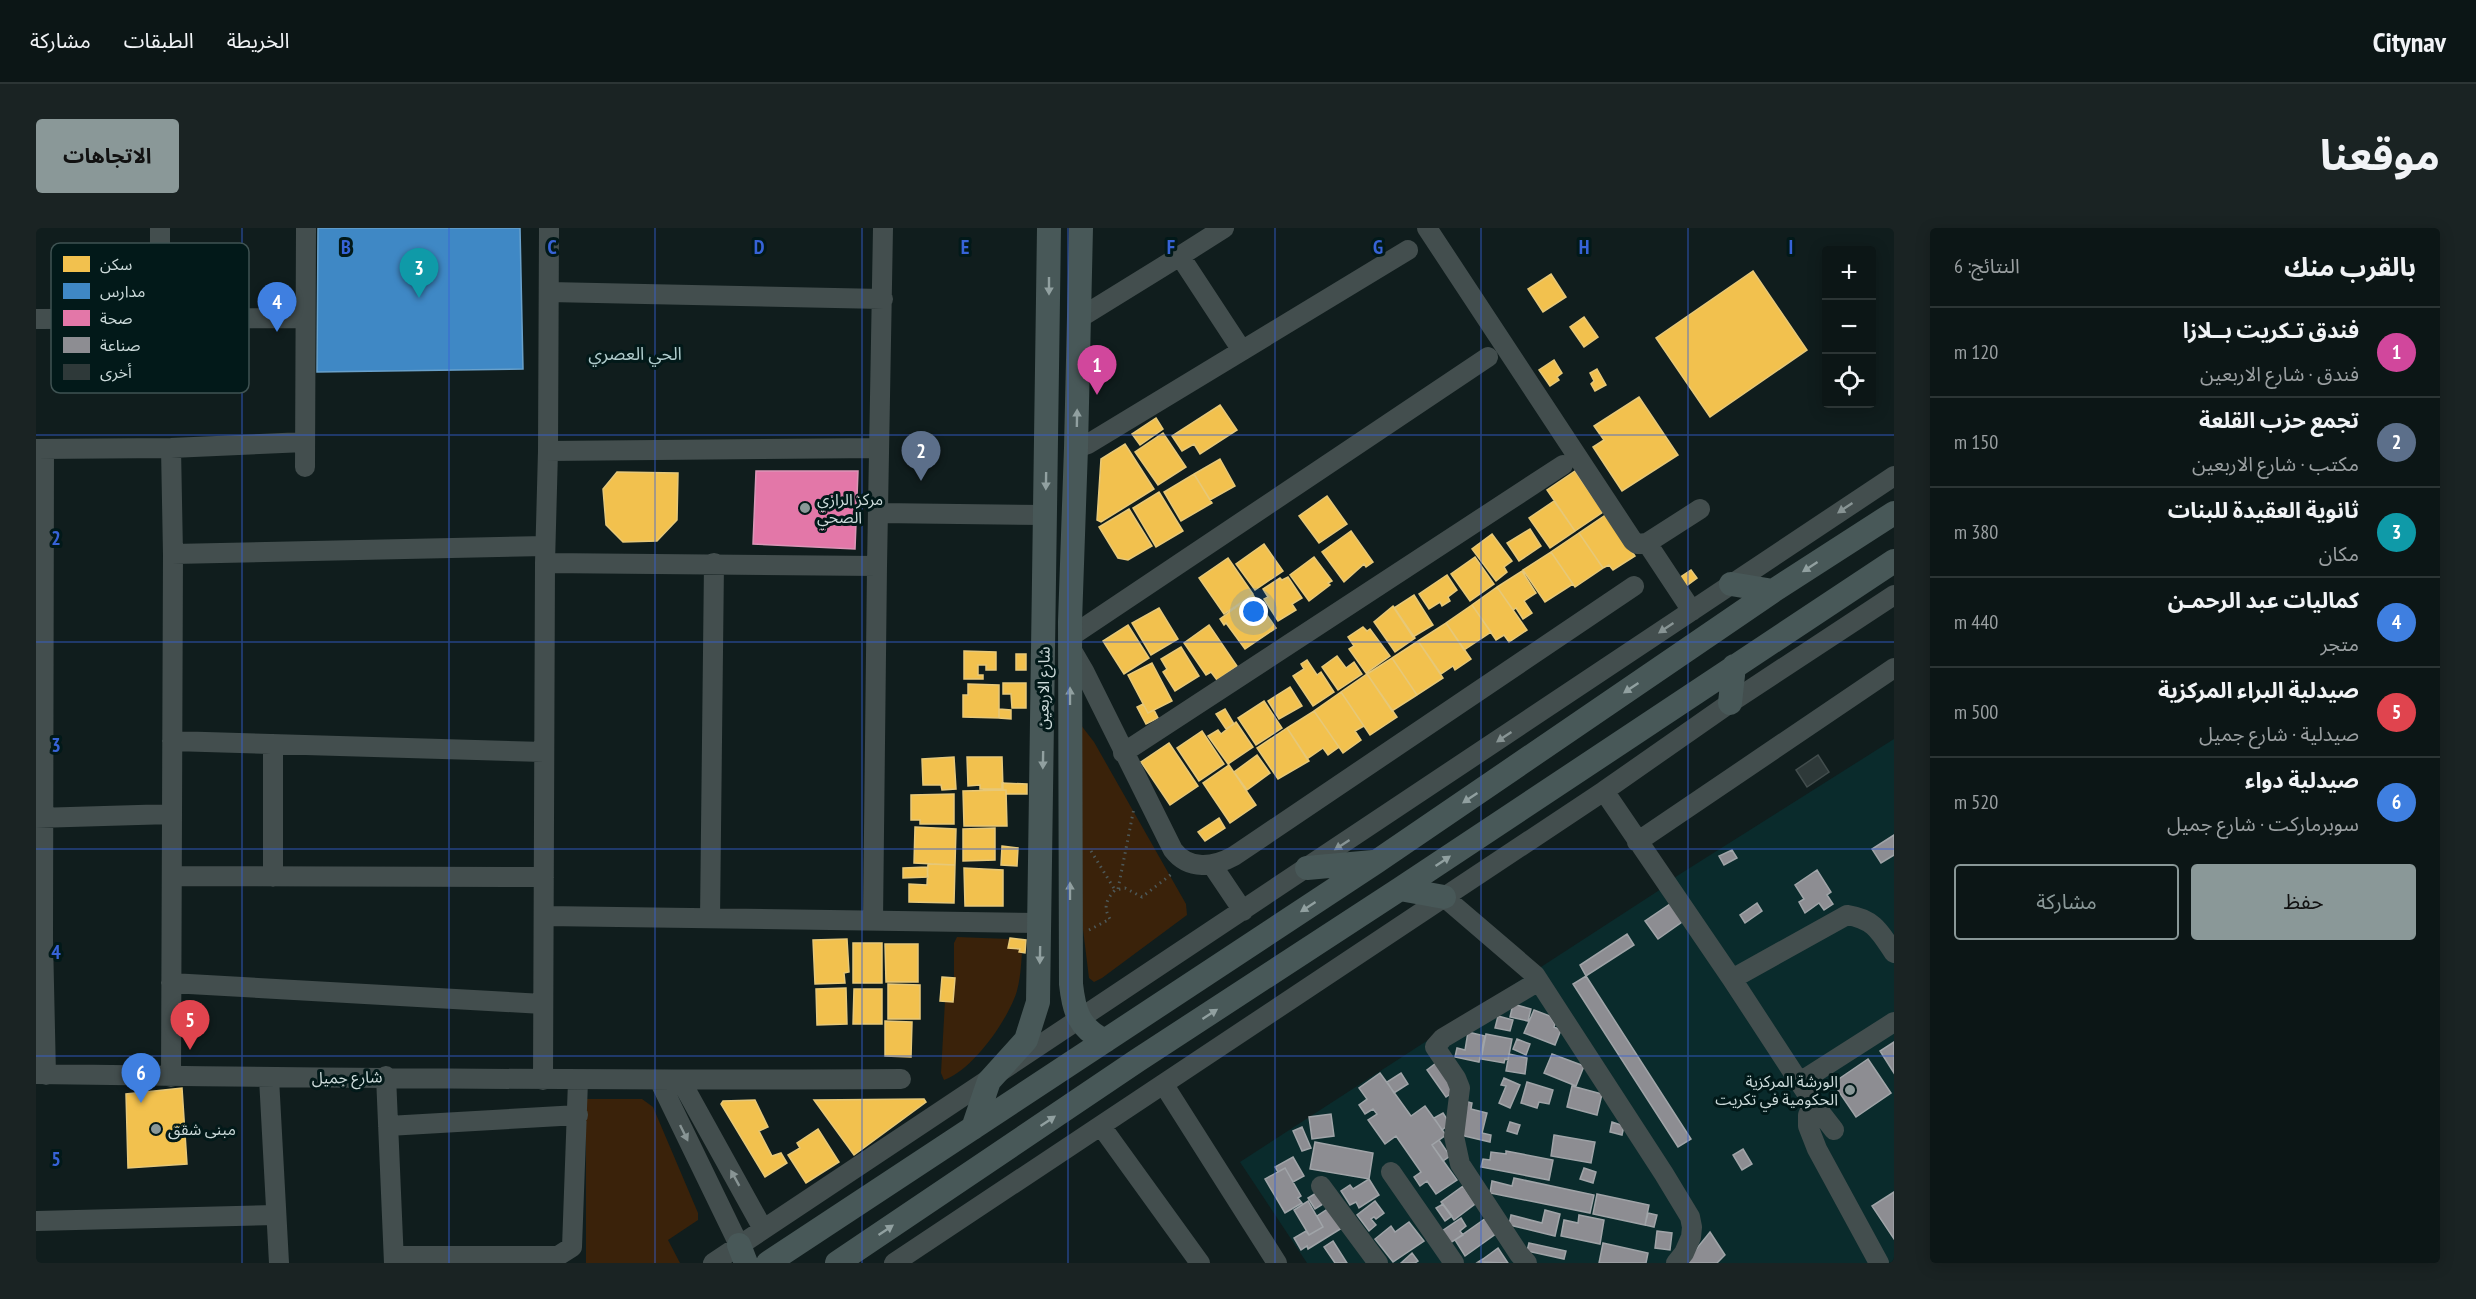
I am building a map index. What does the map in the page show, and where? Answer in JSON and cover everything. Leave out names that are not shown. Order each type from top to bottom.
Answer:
[{"type":"main road","name":"شارع الاربعين","points":[[973,1128],[989,1081],[1026,1040],[1034,1021],[1038,1002],[1041,923],[1049,228]]},
{"type":"main road","name":"شارع الاربعين","points":[[1079,1019],[1071,990],[1070,635],[1081,228]]},
{"type":"main road","points":[[768,1263],[1376,862],[1773,591],[1894,513]]},
{"type":"main road","points":[[837,1263],[1128,1067],[1894,561]]},
{"type":"main road","points":[[1731,584],[1773,591]]},
{"type":"main road","points":[[1044,620],[1070,635]]},
{"type":"main road","points":[[1730,702],[1734,666]]},
{"type":"main road","points":[[1307,868],[1376,862]]},
{"type":"main road","points":[[1400,889],[1444,897]]},
{"type":"main road","points":[[1079,1019],[1083,1027],[1105,1041]]},
{"type":"street","points":[[305,467],[306,228]]},
{"type":"street","points":[[543,1080],[549,228]]},
{"type":"street","points":[[873,921],[883,228]]},
{"type":"street","points":[[1078,319],[1191,243],[1224,228]]},
{"type":"street","points":[[1427,228],[1633,541],[1637,544],[1647,543],[1700,508]]},
{"type":"street","points":[[1191,243],[1241,350]]},
{"type":"street","points":[[1076,448],[1088,444],[1408,250]]},
{"type":"street","points":[[549,292],[883,298]]},
{"type":"street","points":[[249,318],[305,318]]},
{"type":"street","points":[[36,319],[51,319]]},
{"type":"street","points":[[1488,357],[1070,635],[1084,671],[1123,753],[1173,850],[1185,861],[1212,865],[1234,856],[1634,586]]},
{"type":"street","points":[[41,1075],[40,449],[171,447],[305,441]]},
{"type":"street","points":[[171,447],[173,554],[171,1077]]},
{"type":"street","points":[[548,450],[879,448]]},
{"type":"street","points":[[1123,753],[1563,465]]},
{"type":"street","points":[[713,1263],[743,1254],[764,1229],[1894,476]]},
{"type":"street","points":[[879,513],[1046,515]]},
{"type":"street","points":[[1647,543],[1692,611]]},
{"type":"street","points":[[173,554],[545,555],[714,563],[877,566]]},
{"type":"street","points":[[710,919],[714,563]]},
{"type":"street","points":[[894,1263],[1604,791],[1730,702],[1894,595]]},
{"type":"street","points":[[1637,842],[1894,668]]},
{"type":"street","points":[[172,741],[544,752]]},
{"type":"street","points":[[273,744],[273,877]]},
{"type":"street","points":[[1604,791],[1834,1130]]},
{"type":"street","points":[[39,818],[172,814]]},
{"type":"street","points":[[1212,865],[1243,911]]},
{"type":"street","points":[[172,876],[544,877]]},
{"type":"street","points":[[1444,897],[1539,981],[1690,1218],[1691,1237],[1684,1253],[1676,1263]]},
{"type":"street","points":[[1732,979],[1847,915],[1862,917],[1876,927],[1894,953]]},
{"type":"street","points":[[545,916],[1041,923]]},
{"type":"street","points":[[1527,1263],[1460,1164],[1454,1136],[1460,1088],[1435,1047],[1443,1038],[1539,981]]},
{"type":"street","points":[[171,983],[543,1004]]},
{"type":"street","points":[[1800,1083],[1894,1022]]},
{"type":"street","name":"شارع جميل","points":[[41,1075],[269,1078],[386,1076],[578,1081],[901,1080]]},
{"type":"street","points":[[386,1076],[394,1260],[558,1256],[572,1247],[578,1081]]},
{"type":"street","points":[[269,1078],[279,1263]]},
{"type":"street","points":[[659,1080],[743,1254]]},
{"type":"street","points":[[681,1081],[764,1229]]},
{"type":"street","points":[[1164,1085],[1277,1263]]},
{"type":"street","points":[[1814,1103],[1808,1116],[1808,1126],[1817,1149],[1879,1263]]},
{"type":"street","points":[[388,1126],[578,1115]]},
{"type":"street","points":[[1101,1126],[1200,1263]]},
{"type":"street","points":[[1391,1172],[1454,1263]]},
{"type":"street","points":[[1321,1186],[1378,1263]]},
{"type":"street","points":[[36,1221],[276,1215]]},
{"type":"path","points":[[1071,939],[1110,919],[1106,911],[1106,904],[1117,889],[1138,783]]},
{"type":"path","points":[[1091,851],[1117,889]]},
{"type":"path","points":[[1117,889],[1130,890],[1142,897],[1168,878],[1185,861]]},
{"type":"shaded area","points":[[1077,720],[1094,742],[1186,904],[1187,915],[1094,982],[1089,978],[1080,905]]},
{"type":"shaded area","points":[[1894,739],[1894,1263],[1307,1263],[1240,1162],[1658,891],[1677,876]]},
{"type":"shaded area","points":[[957,937],[1009,939],[1008,948],[1020,949],[1019,952],[1022,952],[1021,970],[1014,999],[994,1034],[976,1057],[955,1075],[944,1080],[941,1073],[945,1001],[954,1002],[954,943]]},
{"type":"shaded area","points":[[586,1099],[642,1099],[653,1107],[698,1213],[698,1220],[668,1240],[680,1263],[586,1263]]},
{"type":"building: سكن","points":[[1753,271],[1807,350],[1710,417],[1656,338]]},
{"type":"building: سكن","points":[[1551,274],[1566,297],[1543,312],[1528,289]]},
{"type":"building: سكن","points":[[1584,317],[1598,337],[1584,347],[1570,327]]},
{"type":"building: سكن","points":[[1554,360],[1562,373],[1557,377],[1559,380],[1550,386],[1539,370]]},
{"type":"building: سكن","points":[[1597,369],[1606,385],[1595,391],[1591,384],[1594,381],[1590,373]]},
{"type":"building: سكن","points":[[1639,397],[1678,455],[1622,491],[1593,447],[1604,440],[1594,426]]},
{"type":"building: سكن","points":[[1220,405],[1237,430],[1200,454],[1194,444],[1182,451],[1172,436]]},
{"type":"building: سكن","points":[[1156,418],[1163,429],[1140,445],[1132,434]]},
{"type":"building: سكن","points":[[1163,433],[1186,467],[1158,485],[1135,452]]},
{"type":"building: سكن","points":[[1125,444],[1154,489],[1101,522],[1097,520],[1101,459]]},
{"type":"building: سكن","points":[[1220,459],[1235,486],[1210,500],[1194,474]]},
{"type":"building: سكن","points":[[1575,471],[1603,512],[1575,531],[1547,490]]},
{"type":"building: سكن","points":[[617,472],[678,473],[677,520],[657,541],[623,542],[606,525],[603,489]]},
{"type":"building: سكن","points":[[1194,474],[1212,503],[1181,521],[1164,492]]},
{"type":"building: سكن","points":[[1159,492],[1183,531],[1156,547],[1133,508]]},
{"type":"building: سكن","points":[[1327,496],[1347,524],[1319,543],[1299,516]]},
{"type":"building: سكن","points":[[1554,501],[1575,531],[1550,548],[1529,518]]},
{"type":"building: سكن","points":[[1129,509],[1152,546],[1128,560],[1118,558],[1099,527]]},
{"type":"building: سكن","points":[[1607,514],[1635,556],[1613,570],[1609,565],[1603,568],[1579,533]]},
{"type":"building: سكن","points":[[1530,529],[1541,546],[1519,561],[1507,543]]},
{"type":"building: سكن","points":[[1351,531],[1373,562],[1366,567],[1364,564],[1344,582],[1322,552]]},
{"type":"building: سكن","points":[[1579,533],[1603,568],[1575,587],[1551,552]]},
{"type":"building: سكن","points":[[1492,534],[1512,561],[1504,567],[1507,572],[1496,581],[1472,549]]},
{"type":"building: سكن","points":[[1264,544],[1283,571],[1255,590],[1236,564]]},
{"type":"building: سكن","points":[[1551,552],[1573,584],[1545,602],[1523,570]]},
{"type":"building: سكن","points":[[1314,557],[1332,581],[1309,601],[1290,575]]},
{"type":"building: سكن","points":[[1475,557],[1494,584],[1470,601],[1451,574]]},
{"type":"building: سكن","points":[[1228,558],[1253,594],[1224,614],[1199,578]]},
{"type":"building: سكن","points":[[1691,570],[1697,578],[1685,587],[1679,578]]},
{"type":"building: سكن","points":[[1522,571],[1536,593],[1524,601],[1532,613],[1523,619],[1516,608],[1513,610],[1497,587]]},
{"type":"building: سكن","points":[[1447,575],[1457,590],[1448,597],[1450,601],[1442,606],[1440,602],[1429,609],[1419,594]]},
{"type":"building: سكن","points":[[1288,577],[1302,598],[1292,604],[1296,610],[1278,621],[1264,599],[1268,597],[1263,589],[1280,578],[1282,580]]},
{"type":"building: سكن","points":[[1497,587],[1527,630],[1509,642],[1504,635],[1496,640],[1472,605]]},
{"type":"building: سكن","points":[[1253,595],[1276,628],[1245,649],[1226,623],[1224,625],[1220,619]]},
{"type":"building: سكن","points":[[1414,595],[1433,625],[1413,637],[1394,608]]},
{"type":"building: سكن","points":[[1472,605],[1491,632],[1464,650],[1446,623]]},
{"type":"building: سكن","points":[[1393,606],[1415,638],[1395,652],[1374,622]]},
{"type":"building: سكن","points":[[1159,608],[1178,639],[1151,655],[1132,623]]},
{"type":"building: سكن","points":[[1446,623],[1471,659],[1455,670],[1453,666],[1441,674],[1418,641]]},
{"type":"building: سكن","points":[[1128,625],[1149,658],[1124,674],[1103,641]]},
{"type":"building: سكن","points":[[1209,625],[1237,666],[1217,680],[1211,672],[1206,675],[1184,643]]},
{"type":"building: سكن","points":[[1363,627],[1367,631],[1370,629],[1390,656],[1366,673],[1349,649],[1354,646],[1348,637]]},
{"type":"building: سكن","points":[[1418,641],[1443,678],[1417,695],[1392,658]]},
{"type":"building: سكن","points":[[1181,647],[1199,676],[1175,691],[1163,672],[1167,669],[1161,659]]},
{"type":"building: سكن","points":[[964,651],[996,652],[996,670],[986,670],[986,665],[978,665],[978,675],[983,675],[983,679],[964,679]]},
{"type":"building: سكن","points":[[1016,654],[1026,654],[1026,670],[1016,670]]},
{"type":"building: سكن","points":[[1337,656],[1346,668],[1354,662],[1362,674],[1338,690],[1322,667]]},
{"type":"building: سكن","points":[[1392,658],[1417,695],[1392,711],[1367,674]]},
{"type":"building: سكن","points":[[1307,660],[1317,675],[1321,672],[1334,692],[1313,706],[1293,676],[1304,669],[1301,664]]},
{"type":"building: سكن","points":[[1152,663],[1172,701],[1148,713],[1128,675]]},
{"type":"building: سكن","points":[[1367,674],[1397,717],[1370,735],[1341,692]]},
{"type":"building: سكن","points":[[1003,683],[1026,683],[1026,708],[1012,708],[1011,694],[1003,694]]},
{"type":"building: سكن","points":[[968,684],[999,685],[999,718],[963,717],[963,695],[968,695]]},
{"type":"building: سكن","points":[[1290,687],[1302,706],[1279,719],[1268,701]]},
{"type":"building: سكن","points":[[1341,692],[1364,726],[1355,731],[1361,740],[1343,753],[1314,711]]},
{"type":"building: سكن","points":[[1264,701],[1282,728],[1256,745],[1238,718]]},
{"type":"building: سكن","points":[[1143,704],[1148,713],[1154,710],[1158,718],[1146,724],[1137,707]]},
{"type":"building: سكن","points":[[999,709],[1011,710],[1011,719],[999,718]]},
{"type":"building: سكن","points":[[1225,709],[1234,724],[1226,729],[1216,714]]},
{"type":"building: سكن","points":[[1314,711],[1339,747],[1328,755],[1323,748],[1307,759],[1287,728]]},
{"type":"building: سكن","points":[[1236,722],[1253,747],[1228,764],[1208,736],[1218,730],[1221,734]]},
{"type":"building: سكن","points":[[1287,728],[1309,761],[1278,779],[1257,748]]},
{"type":"building: سكن","points":[[1202,731],[1224,764],[1199,781],[1177,748]]},
{"type":"building: سكن","points":[[1169,743],[1198,786],[1170,805],[1141,762]]},
{"type":"building: سكن","points":[[1257,755],[1270,773],[1247,790],[1234,772]]},
{"type":"building: سكن","points":[[954,757],[956,789],[942,790],[941,785],[923,785],[922,759]]},
{"type":"building: سكن","points":[[967,757],[1002,757],[1003,789],[980,789],[980,785],[968,786]]},
{"type":"building: سكن","points":[[1229,765],[1256,805],[1230,823],[1203,783]]},
{"type":"building: سكن","points":[[1002,783],[1027,784],[1027,794],[1006,794],[1006,790],[1002,790]]},
{"type":"building: سكن","points":[[1006,790],[1007,826],[964,826],[963,791]]},
{"type":"building: سكن","points":[[954,794],[954,824],[920,824],[920,820],[911,820],[911,795]]},
{"type":"building: سكن","points":[[1219,818],[1225,828],[1205,841],[1198,832]]},
{"type":"building: سكن","points":[[915,827],[956,829],[955,865],[914,863]]},
{"type":"building: سكن","points":[[995,828],[995,860],[963,861],[963,829]]},
{"type":"building: سكن","points":[[1002,846],[1018,848],[1017,866],[1001,865]]},
{"type":"building: سكن","points":[[928,864],[955,865],[954,903],[909,902],[909,884],[927,885]]},
{"type":"building: سكن","points":[[927,867],[928,877],[903,878],[903,868]]},
{"type":"building: سكن","points":[[964,868],[1003,870],[1003,906],[965,906]]},
{"type":"building: سكن","points":[[1010,938],[1026,940],[1025,953],[1019,952],[1020,949],[1008,948]]},
{"type":"building: سكن","points":[[847,939],[849,972],[844,973],[845,983],[815,984],[813,940]]},
{"type":"building: سكن","points":[[853,943],[882,943],[882,983],[853,983]]},
{"type":"building: سكن","points":[[885,944],[918,944],[918,982],[886,982]]},
{"type":"building: سكن","points":[[942,977],[955,978],[953,1002],[940,1001]]},
{"type":"building: سكن","points":[[888,984],[920,985],[920,1019],[888,1019]]},
{"type":"building: سكن","points":[[846,988],[847,1024],[817,1025],[816,989]]},
{"type":"building: سكن","points":[[854,989],[882,989],[882,1024],[853,1024]]},
{"type":"building: سكن","points":[[885,1021],[912,1022],[911,1057],[885,1056]]},
{"type":"building: سكن","name":"مبنى شقق","points":[[182,1088],[187,1164],[128,1168],[126,1094]]},
{"type":"building: سكن","points":[[924,1099],[926,1102],[854,1155],[814,1100]]},
{"type":"building: سكن","points":[[755,1100],[768,1127],[759,1131],[772,1156],[781,1153],[787,1163],[765,1177],[721,1104],[723,1101]]},
{"type":"building: سكن","points":[[818,1129],[839,1162],[806,1183],[788,1155],[800,1148],[797,1143]]},
{"type":"building: مدارس","points":[[318,228],[520,228],[523,369],[317,372]]},
{"type":"building: صحة","name":"مركز الرازي الصحي","points":[[756,471],[858,471],[855,549],[753,544]]},
{"type":"building: صناعة","points":[[1894,835],[1894,855],[1881,863],[1872,849]]},
{"type":"building: صناعة","points":[[1732,850],[1737,858],[1724,865],[1719,856]]},
{"type":"building: صناعة","points":[[1817,870],[1831,892],[1827,895],[1833,904],[1824,910],[1819,903],[1805,913],[1799,902],[1804,899],[1795,885]]},
{"type":"building: صناعة","points":[[1757,903],[1762,911],[1745,923],[1740,915]]},
{"type":"building: صناعة","points":[[1670,904],[1682,922],[1658,939],[1645,921]]},
{"type":"building: صناعة","points":[[1627,934],[1634,945],[1586,976],[1580,965]]},
{"type":"building: صناعة","points":[[1586,976],[1691,1139],[1678,1147],[1573,984]]},
{"type":"building: صناعة","points":[[1513,1004],[1531,1009],[1528,1021],[1510,1017]]},
{"type":"building: صناعة","points":[[1534,1010],[1550,1016],[1555,1024],[1554,1027],[1561,1030],[1555,1045],[1524,1033]]},
{"type":"building: صناعة","points":[[1498,1016],[1513,1020],[1510,1031],[1495,1028]]},
{"type":"building: صناعة","points":[[1468,1032],[1485,1036],[1479,1062],[1455,1057],[1457,1048],[1465,1050]]},
{"type":"building: صناعة","points":[[1486,1034],[1512,1039],[1508,1060],[1505,1059],[1504,1063],[1481,1059]]},
{"type":"building: صناعة","points":[[1517,1039],[1530,1044],[1526,1055],[1513,1049]]},
{"type":"building: صناعة","points":[[1894,1042],[1894,1073],[1880,1051]]},
{"type":"building: صناعة","points":[[1509,1054],[1527,1058],[1525,1074],[1506,1071]]},
{"type":"building: صناعة","points":[[1552,1054],[1584,1066],[1576,1086],[1544,1073]]},
{"type":"building: صناعة","points":[[1868,1059],[1891,1093],[1856,1117],[1833,1083]]},
{"type":"building: صناعة","points":[[1436,1063],[1455,1091],[1446,1097],[1427,1070]]},
{"type":"building: صناعة","points":[[1380,1073],[1411,1116],[1425,1106],[1446,1135],[1432,1145],[1457,1180],[1436,1194],[1427,1181],[1420,1186],[1414,1177],[1421,1172],[1396,1136],[1385,1144],[1368,1120],[1377,1114],[1373,1109],[1365,1114],[1359,1105],[1367,1099],[1359,1088]]},
{"type":"building: صناعة","points":[[1401,1073],[1408,1084],[1394,1093],[1387,1082]]},
{"type":"building: صناعة","points":[[1504,1078],[1520,1085],[1510,1108],[1499,1103],[1506,1086],[1501,1085]]},
{"type":"building: صناعة","points":[[1527,1082],[1553,1090],[1549,1104],[1539,1102],[1537,1108],[1521,1103]]},
{"type":"building: صناعة","points":[[1572,1086],[1602,1094],[1597,1115],[1567,1107]]},
{"type":"building: صناعة","points":[[1468,1102],[1472,1103],[1471,1109],[1487,1113],[1482,1133],[1491,1135],[1490,1142],[1460,1135]]},
{"type":"building: صناعة","points":[[1443,1113],[1450,1124],[1442,1130],[1434,1118]]},
{"type":"building: صناعة","points":[[1331,1114],[1334,1136],[1312,1139],[1309,1117]]},
{"type":"building: صناعة","points":[[1510,1122],[1520,1125],[1517,1134],[1507,1131]]},
{"type":"building: صناعة","points":[[1612,1122],[1624,1126],[1622,1135],[1610,1132]]},
{"type":"building: صناعة","points":[[1302,1127],[1311,1148],[1302,1151],[1293,1131]]},
{"type":"building: صناعة","points":[[1554,1135],[1595,1142],[1591,1163],[1551,1156]]},
{"type":"building: صناعة","points":[[1439,1140],[1450,1156],[1443,1161],[1432,1145]]},
{"type":"building: صناعة","points":[[1315,1142],[1373,1153],[1369,1179],[1310,1169]]},
{"type":"building: صناعة","points":[[1743,1149],[1752,1164],[1742,1170],[1733,1155]]},
{"type":"building: صناعة","points":[[1506,1151],[1553,1160],[1549,1180],[1481,1167],[1483,1159],[1490,1160],[1491,1152],[1506,1154]]},
{"type":"building: صناعة","points":[[1293,1157],[1304,1176],[1293,1182],[1285,1168],[1278,1172],[1275,1167]]},
{"type":"building: صناعة","points":[[1285,1168],[1301,1196],[1298,1198],[1302,1203],[1285,1213],[1265,1179]]},
{"type":"building: صناعة","points":[[1584,1168],[1596,1172],[1593,1183],[1580,1179]]},
{"type":"building: صناعة","points":[[1514,1178],[1594,1195],[1590,1213],[1490,1193],[1492,1181],[1512,1186]]},
{"type":"building: صناعة","points":[[1369,1179],[1379,1195],[1359,1208],[1356,1202],[1350,1205],[1341,1191],[1350,1185],[1353,1189]]},
{"type":"building: صناعة","points":[[1463,1186],[1475,1204],[1454,1220],[1441,1202]]},
{"type":"building: صناعة","points":[[1894,1192],[1894,1239],[1872,1206]]},
{"type":"building: صناعة","points":[[1316,1193],[1323,1204],[1315,1209],[1308,1198]]},
{"type":"building: صناعة","points":[[1597,1194],[1649,1205],[1645,1225],[1593,1214]]},
{"type":"building: صناعة","points":[[1308,1201],[1323,1227],[1309,1235],[1294,1210]]},
{"type":"building: صناعة","points":[[1375,1201],[1384,1213],[1376,1219],[1374,1217],[1371,1219],[1376,1225],[1369,1231],[1357,1215]]},
{"type":"building: صناعة","points":[[1443,1204],[1452,1216],[1445,1221],[1436,1208]]},
{"type":"building: صناعة","points":[[1329,1208],[1342,1228],[1308,1249],[1307,1246],[1301,1250],[1294,1238],[1306,1231],[1309,1235],[1323,1227],[1317,1216]]},
{"type":"building: صناعة","points":[[1545,1210],[1560,1214],[1555,1236],[1509,1225],[1511,1215],[1542,1223]]},
{"type":"building: صناعة","points":[[1648,1213],[1657,1215],[1654,1227],[1645,1225]]},
{"type":"building: صناعة","points":[[1579,1215],[1604,1220],[1600,1244],[1561,1236],[1564,1220],[1578,1223]]},
{"type":"building: صناعة","points":[[1461,1218],[1466,1226],[1460,1231],[1463,1235],[1450,1243],[1442,1231]]},
{"type":"building: صناعة","points":[[1486,1218],[1497,1233],[1465,1256],[1455,1240]]},
{"type":"building: صناعة","points":[[1409,1222],[1424,1241],[1393,1262],[1375,1239],[1391,1226],[1395,1232]]},
{"type":"building: صناعة","points":[[1657,1231],[1672,1233],[1670,1250],[1655,1248]]},
{"type":"building: صناعة","points":[[1710,1232],[1725,1255],[1717,1263],[1685,1263]]},
{"type":"building: صناعة","points":[[1333,1241],[1347,1263],[1335,1263],[1324,1247]]},
{"type":"building: صناعة","points":[[1529,1243],[1566,1251],[1564,1259],[1527,1251]]},
{"type":"building: صناعة","points":[[1603,1243],[1648,1253],[1646,1263],[1599,1263]]},
{"type":"building: صناعة","points":[[1498,1248],[1508,1263],[1478,1262],[1483,1259]]},
{"type":"building: صناعة","points":[[1412,1253],[1418,1261],[1401,1263]]},
{"type":"building: أخرى","points":[[1818,755],[1829,772],[1807,787],[1796,770]]},
{"type":"place","name":"ثانوية العقيدة للبنات","points":[[419,298]]},
{"type":"place","name":"كماليات عبد الرحمـن","points":[[277,332]]},
{"type":"place","name":"فندق تـكريت بــلازا","points":[[1097,395]]},
{"type":"place","name":"تجمع حزب القلعة","points":[[921,481]]},
{"type":"place","name":"مركز الرازي الصحي","points":[[805,508]]},
{"type":"place","name":"صيدلية البراء المركزية","points":[[190,1050]]},
{"type":"place","name":"الورشة المركزية الحكومية في تكريت","points":[[1850,1090]]},
{"type":"place","name":"صيدلية دواء","points":[[141,1103]]},
{"type":"place","name":"مبنى شقق","points":[[156,1129]]},
{"type":"district","name":"الحي العصري","points":[[635,354]]}]
